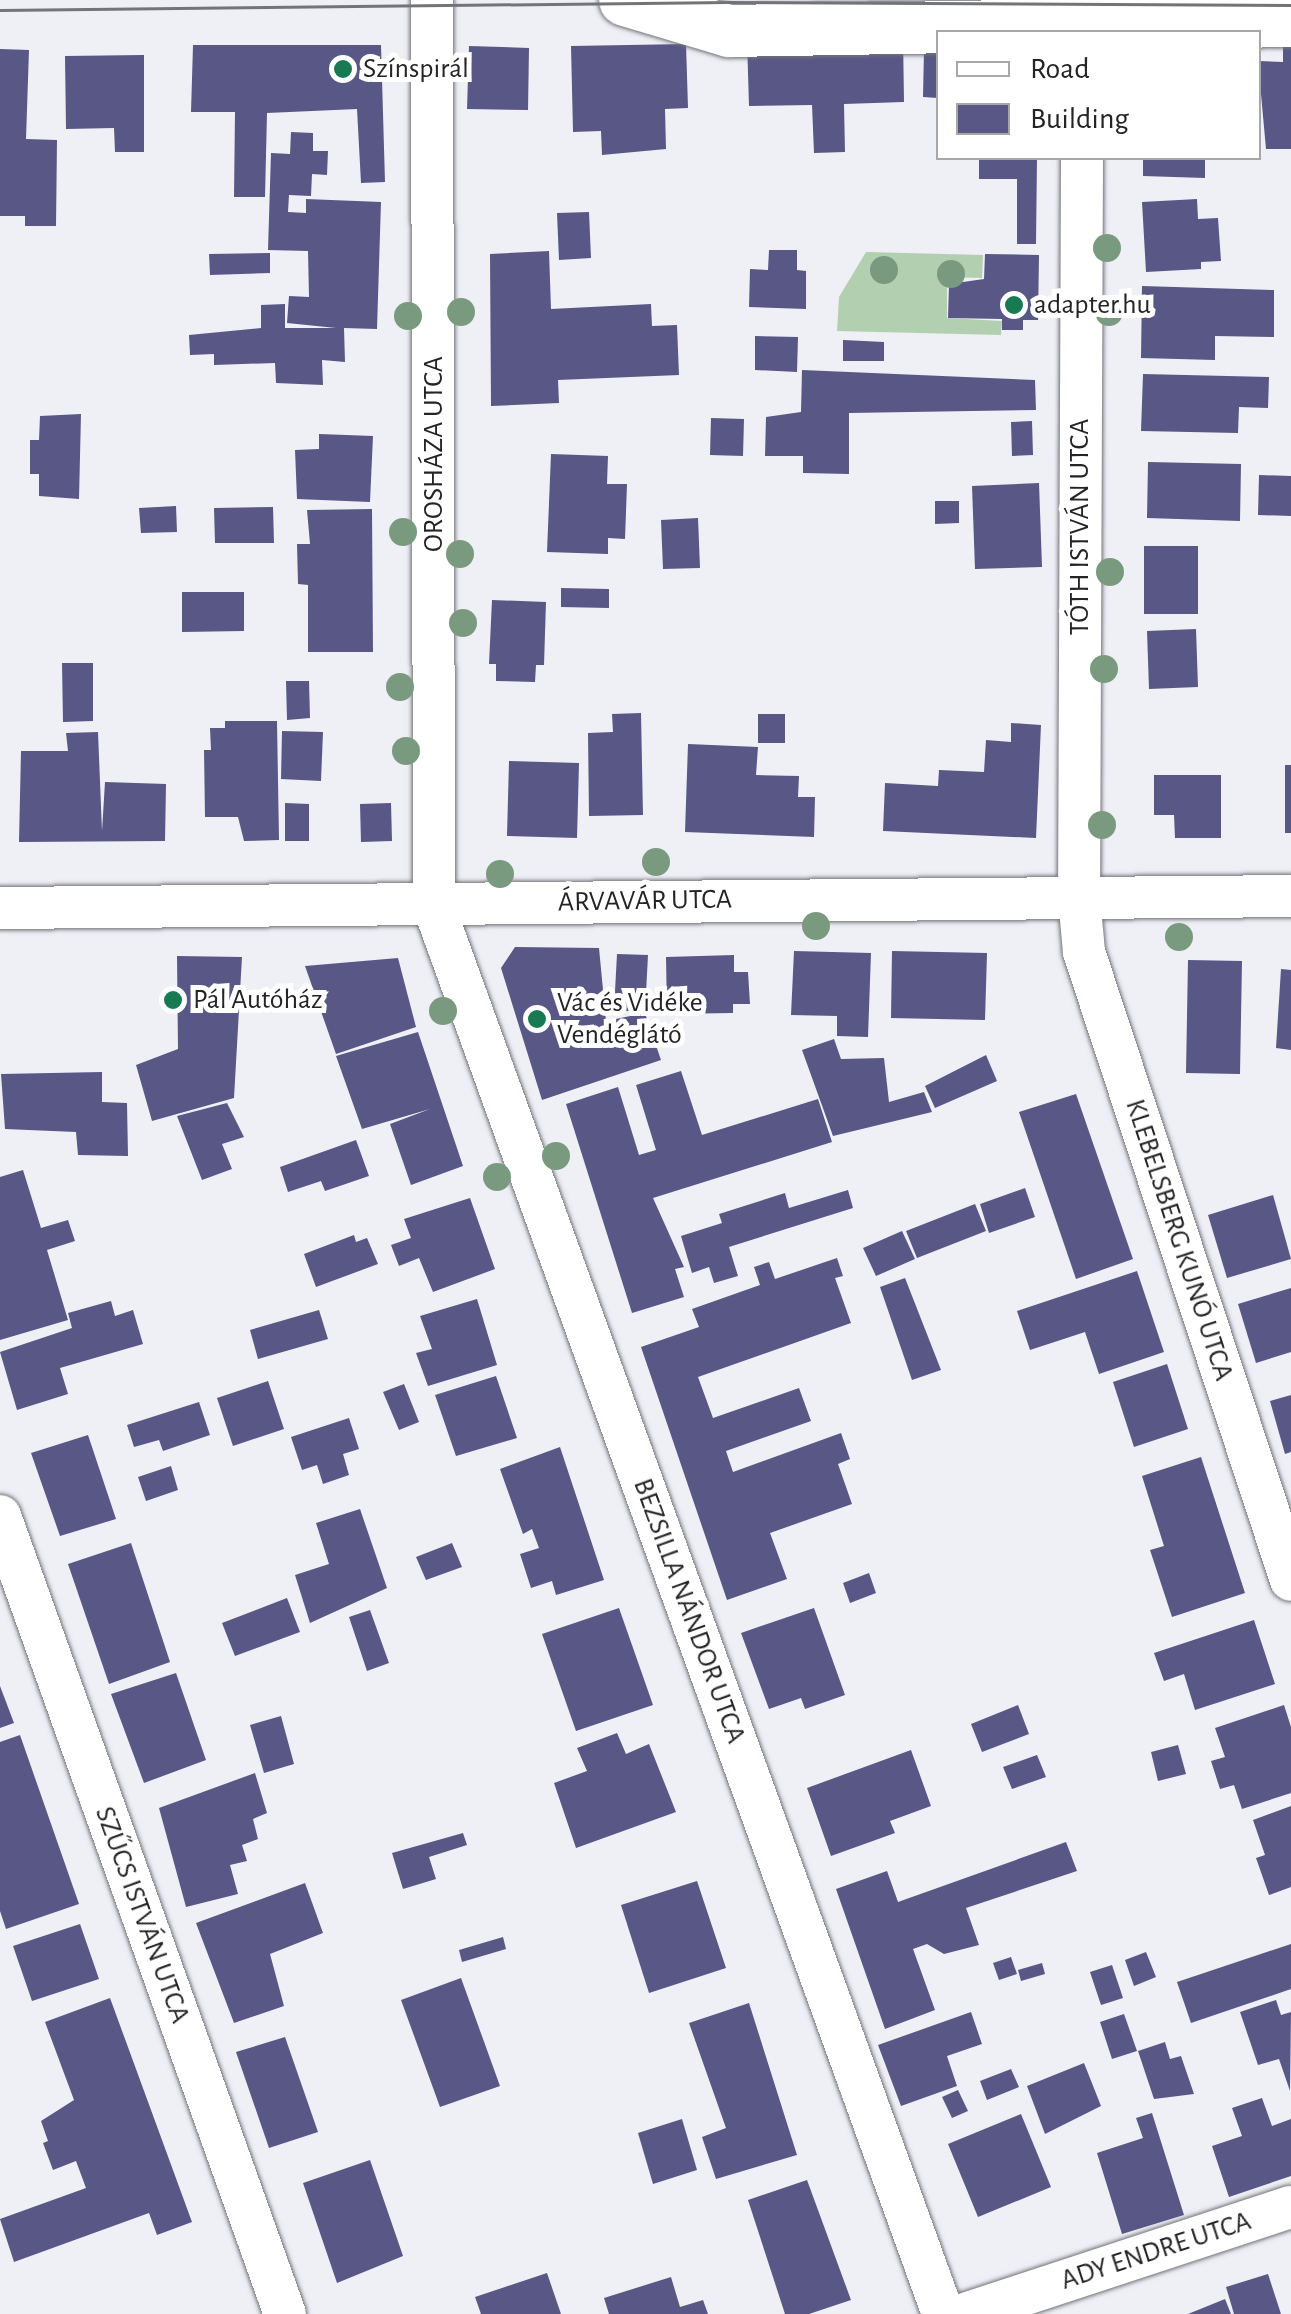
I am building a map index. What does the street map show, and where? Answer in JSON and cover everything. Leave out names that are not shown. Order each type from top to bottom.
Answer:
[{"type":"street","name":"OROSHÁZA UTCA","points":[[432,0],[434,907]]},
{"type":"street","points":[[625,0],[729,31],[1080,19],[1291,20]]},
{"type":"street","name":"TÓTH ISTVÁN UTCA","points":[[1079,897],[1082,160]]},
{"type":"street","name":"ÁRVAVÁR UTCA","points":[[0,908],[434,907],[1291,896]]},
{"type":"street","name":"KLEBELSBERG KUNÓ UTCA","points":[[1079,897],[1084,952],[1291,1580]]},
{"type":"street","name":"BEZSILLA NÁNDOR UTCA","points":[[434,907],[944,2314]]},
{"type":"street","name":"SZŰCS ISTVÁN UTCA","points":[[0,1516],[285,2314]]},
{"type":"street","name":"ADY ENDRE UTCA","points":[[965,2314],[1291,2207]]},
{"type":"green space","points":[[866,252],[983,255],[982,278],[947,277],[947,318],[1002,321],[1001,335],[837,331],[839,297]]},
{"type":"building","points":[[903,36],[904,102],[844,104],[845,152],[814,153],[812,105],[749,106],[747,40]]},
{"type":"building","points":[[1283,36],[1291,36],[1291,149],[1266,149],[1261,61],[1283,62]]},
{"type":"building","points":[[686,44],[688,108],[665,109],[666,149],[602,155],[601,131],[573,132],[571,46]]},
{"type":"building","points":[[193,45],[381,45],[385,182],[361,183],[357,109],[267,113],[265,197],[234,197],[235,112],[191,112]]},
{"type":"building","points":[[469,46],[529,48],[528,110],[467,109]]},
{"type":"building","points":[[0,49],[29,50],[26,139],[57,140],[56,226],[25,226],[25,216],[0,216]]},
{"type":"building","points":[[924,50],[936,50],[936,98],[923,97]]},
{"type":"building","points":[[144,55],[144,152],[115,152],[114,128],[66,129],[65,56]]},
{"type":"building","points":[[291,132],[313,133],[313,151],[328,151],[327,175],[312,174],[311,196],[289,195],[288,212],[306,213],[306,199],[381,202],[377,329],[344,328],[345,362],[322,360],[323,385],[276,383],[275,363],[214,365],[214,354],[190,355],[189,335],[261,328],[261,305],[285,304],[285,328],[336,328],[287,323],[289,296],[309,297],[308,251],[268,250],[271,153],[290,154]]},
{"type":"building","points":[[979,160],[1037,160],[1036,244],[1017,244],[1017,179],[979,179]]},
{"type":"building","points":[[1143,160],[1205,160],[1205,178],[1143,176]]},
{"type":"building","points":[[1197,199],[1198,219],[1218,218],[1221,261],[1201,262],[1201,269],[1146,272],[1142,202]]},
{"type":"building","points":[[589,212],[591,258],[559,260],[557,213]]},
{"type":"building","points":[[769,250],[797,250],[797,270],[806,271],[806,309],[749,307],[750,269],[768,270]]},
{"type":"building","points":[[549,251],[551,309],[651,304],[652,326],[677,325],[679,375],[558,380],[559,403],[491,406],[490,254]]},
{"type":"building","points":[[270,253],[270,273],[210,275],[209,254]]},
{"type":"building","points":[[985,254],[1039,255],[1038,320],[1023,320],[1023,330],[1002,330],[1002,319],[948,318],[949,284],[984,279]]},
{"type":"building","points":[[1142,286],[1274,290],[1274,337],[1215,336],[1215,360],[1141,358]]},
{"type":"building","points":[[755,336],[798,337],[797,372],[755,370]]},
{"type":"building","points":[[843,340],[884,342],[884,361],[843,361]]},
{"type":"building","points":[[802,370],[1035,380],[1036,410],[849,413],[849,474],[803,473],[803,456],[765,456],[766,417],[801,412]]},
{"type":"building","points":[[1143,374],[1269,377],[1268,408],[1239,407],[1238,433],[1141,431]]},
{"type":"building","points":[[81,414],[79,499],[39,496],[39,474],[30,474],[30,440],[39,440],[40,416]]},
{"type":"building","points":[[711,418],[744,419],[743,456],[710,455]]},
{"type":"building","points":[[1032,421],[1033,455],[1012,456],[1011,422]]},
{"type":"building","points":[[319,434],[373,436],[370,502],[297,499],[295,450],[319,449]]},
{"type":"building","points":[[551,454],[608,456],[607,484],[627,484],[625,539],[608,538],[608,554],[547,552]]},
{"type":"building","points":[[1148,462],[1241,464],[1240,521],[1147,518]]},
{"type":"building","points":[[1259,475],[1291,476],[1291,516],[1258,515]]},
{"type":"building","points":[[1039,483],[1042,567],[975,569],[972,486]]},
{"type":"building","points":[[935,501],[959,501],[959,523],[935,524]]},
{"type":"building","points":[[176,506],[177,532],[141,533],[139,508]]},
{"type":"building","points":[[273,507],[274,543],[215,543],[214,508]]},
{"type":"building","points":[[372,509],[373,652],[308,652],[308,585],[298,584],[297,544],[310,544],[307,510]]},
{"type":"building","points":[[698,518],[700,568],[663,569],[661,520]]},
{"type":"building","points":[[1144,546],[1198,546],[1198,614],[1144,614]]},
{"type":"building","points":[[561,588],[609,589],[609,608],[561,607]]},
{"type":"building","points":[[182,592],[244,592],[244,631],[182,632]]},
{"type":"building","points":[[492,600],[546,602],[544,665],[536,665],[535,682],[496,681],[496,664],[489,664]]},
{"type":"building","points":[[1196,629],[1198,687],[1149,689],[1147,631]]},
{"type":"building","points":[[62,663],[93,663],[93,721],[63,722]]},
{"type":"building","points":[[286,681],[309,681],[310,718],[287,720]]},
{"type":"building","points":[[641,713],[643,815],[589,816],[588,733],[613,732],[612,714]]},
{"type":"building","points":[[758,714],[785,714],[785,743],[758,743]]},
{"type":"building","points":[[225,721],[277,721],[279,840],[244,841],[238,817],[205,817],[204,750],[211,750],[210,728],[225,728]]},
{"type":"building","points":[[1011,723],[1041,725],[1036,838],[883,831],[885,783],[938,786],[939,770],[984,772],[986,740],[1011,742]]},
{"type":"building","points":[[282,731],[323,732],[321,781],[281,779]]},
{"type":"building","points":[[98,732],[102,831],[105,782],[166,784],[165,841],[19,842],[21,751],[68,751],[66,733]]},
{"type":"building","points":[[688,744],[758,747],[756,775],[799,776],[798,797],[815,797],[814,837],[685,832]]},
{"type":"building","points":[[509,761],[579,763],[577,838],[507,836]]},
{"type":"building","points":[[1285,765],[1291,765],[1291,833],[1285,833]]},
{"type":"building","points":[[1154,775],[1221,775],[1221,838],[1175,838],[1174,815],[1154,815]]},
{"type":"building","points":[[285,803],[309,804],[309,841],[285,841]]},
{"type":"building","points":[[391,803],[392,841],[361,842],[360,804]]},
{"type":"building","points":[[515,947],[599,948],[606,1021],[645,1013],[661,1060],[542,1100],[501,968]]},
{"type":"building","points":[[794,951],[871,953],[868,1037],[837,1036],[837,1016],[791,1015]]},
{"type":"building","points":[[892,951],[987,953],[985,1020],[891,1018]]},
{"type":"building","points":[[617,954],[648,955],[645,1012],[614,1010]]},
{"type":"building","points":[[734,955],[734,972],[748,972],[750,1004],[733,1004],[733,1013],[667,1014],[666,957]]},
{"type":"building","points":[[177,956],[242,957],[234,1098],[152,1121],[136,1065],[178,1049]]},
{"type":"building","points":[[398,958],[416,1027],[336,1054],[305,966]]},
{"type":"building","points":[[1188,960],[1242,961],[1240,1074],[1186,1073]]},
{"type":"building","points":[[1281,969],[1291,970],[1291,1050],[1276,1048]]},
{"type":"building","points":[[418,1032],[463,1166],[411,1185],[390,1124],[430,1109],[362,1129],[336,1056]]},
{"type":"building","points":[[834,1039],[841,1059],[884,1058],[889,1102],[924,1092],[932,1112],[833,1136],[802,1050]]},
{"type":"building","points":[[986,1055],[997,1081],[935,1108],[925,1086]]},
{"type":"building","points":[[681,1071],[702,1135],[818,1099],[832,1142],[653,1198],[684,1267],[675,1269],[684,1297],[632,1313],[566,1104],[618,1087],[639,1155],[656,1150],[636,1085]]},
{"type":"building","points":[[102,1072],[102,1102],[127,1103],[128,1156],[78,1155],[76,1132],[5,1129],[1,1074]]},
{"type":"building","points":[[1076,1094],[1133,1259],[1076,1279],[1019,1112]]},
{"type":"building","points":[[227,1103],[244,1137],[222,1144],[232,1169],[202,1180],[177,1116]]},
{"type":"building","points":[[356,1140],[369,1176],[325,1191],[321,1181],[288,1192],[280,1167]]},
{"type":"building","points":[[23,1170],[41,1228],[68,1220],[75,1241],[47,1250],[68,1320],[0,1340],[0,1177]]},
{"type":"building","points":[[1025,1188],[1035,1217],[989,1233],[980,1204]]},
{"type":"building","points":[[848,1190],[853,1208],[729,1247],[738,1276],[714,1283],[709,1267],[692,1273],[681,1236],[722,1223],[719,1214],[785,1193],[789,1208]]},
{"type":"building","points":[[1273,1195],[1291,1259],[1227,1278],[1208,1215]]},
{"type":"building","points":[[470,1198],[495,1269],[433,1292],[419,1258],[399,1266],[391,1245],[411,1238],[404,1219]]},
{"type":"building","points":[[975,1204],[986,1231],[917,1258],[906,1231]]},
{"type":"building","points":[[902,1231],[915,1259],[876,1276],[863,1248]]},
{"type":"building","points":[[354,1235],[356,1242],[367,1238],[378,1264],[316,1287],[304,1254]]},
{"type":"building","points":[[837,1258],[843,1276],[835,1278],[851,1323],[698,1377],[713,1418],[799,1388],[811,1421],[726,1451],[733,1472],[841,1433],[850,1459],[838,1464],[852,1504],[770,1533],[787,1579],[727,1600],[641,1347],[699,1327],[692,1309],[760,1285],[754,1267],[769,1262],[775,1279]]},
{"type":"building","points":[[1137,1271],[1164,1352],[1099,1374],[1085,1332],[1030,1350],[1017,1311]]},
{"type":"building","points":[[905,1278],[941,1370],[912,1380],[880,1287]]},
{"type":"building","points":[[1291,1288],[1291,1352],[1256,1363],[1238,1304]]},
{"type":"building","points":[[477,1299],[497,1365],[428,1386],[416,1353],[432,1349],[420,1316]]},
{"type":"building","points":[[111,1301],[115,1316],[133,1310],[143,1344],[60,1368],[68,1394],[17,1410],[0,1352],[72,1328],[68,1313]]},
{"type":"building","points":[[319,1310],[328,1339],[258,1359],[250,1330]]},
{"type":"building","points":[[1167,1364],[1188,1429],[1134,1447],[1113,1382]]},
{"type":"building","points":[[496,1376],[517,1438],[456,1456],[435,1395]]},
{"type":"building","points":[[268,1381],[284,1429],[233,1446],[217,1398]]},
{"type":"building","points":[[404,1384],[419,1422],[399,1430],[383,1392]]},
{"type":"building","points":[[1291,1395],[1291,1452],[1285,1454],[1270,1401]]},
{"type":"building","points":[[199,1402],[210,1435],[163,1451],[159,1440],[134,1447],[127,1425]]},
{"type":"building","points":[[349,1418],[359,1449],[343,1454],[349,1475],[323,1484],[317,1465],[302,1470],[291,1437]]},
{"type":"building","points":[[88,1435],[116,1519],[60,1536],[31,1453]]},
{"type":"building","points":[[560,1447],[604,1580],[556,1595],[552,1581],[531,1588],[520,1554],[539,1548],[532,1529],[523,1534],[500,1469]]},
{"type":"building","points":[[1201,1457],[1245,1593],[1172,1617],[1150,1550],[1164,1546],[1142,1476]]},
{"type":"building","points":[[171,1466],[178,1490],[146,1501],[138,1477]]},
{"type":"building","points":[[360,1509],[387,1588],[310,1623],[295,1575],[329,1564],[316,1523]]},
{"type":"building","points":[[131,1543],[170,1662],[109,1684],[68,1564]]},
{"type":"building","points":[[452,1543],[462,1567],[426,1580],[416,1557]]},
{"type":"building","points":[[869,1573],[876,1593],[850,1603],[843,1583]]},
{"type":"building","points":[[287,1598],[300,1632],[235,1656],[222,1623]]},
{"type":"building","points":[[619,1608],[653,1705],[576,1731],[542,1634]]},
{"type":"building","points":[[814,1608],[845,1695],[805,1709],[801,1698],[769,1709],[741,1633]]},
{"type":"building","points":[[370,1610],[389,1663],[367,1671],[349,1617]]},
{"type":"building","points":[[1254,1620],[1275,1684],[1195,1710],[1184,1674],[1164,1681],[1154,1653]]},
{"type":"building","points":[[176,1673],[206,1760],[144,1783],[111,1694]]},
{"type":"building","points":[[0,1686],[14,1723],[0,1728]]},
{"type":"building","points":[[1018,1705],[1029,1734],[982,1752],[971,1724]]},
{"type":"building","points":[[1284,1705],[1291,1727],[1291,1793],[1242,1809],[1234,1785],[1220,1789],[1211,1761],[1225,1757],[1215,1728]]},
{"type":"building","points":[[281,1716],[294,1764],[264,1773],[250,1725]]},
{"type":"building","points":[[617,1733],[626,1754],[649,1744],[676,1812],[576,1848],[554,1783],[587,1771],[577,1748]]},
{"type":"building","points":[[20,1735],[79,1904],[6,1929],[0,1911],[0,1742]]},
{"type":"building","points":[[1178,1745],[1186,1774],[1158,1781],[1151,1752]]},
{"type":"building","points":[[911,1750],[931,1806],[890,1821],[895,1833],[831,1856],[807,1788]]},
{"type":"building","points":[[1037,1755],[1046,1777],[1012,1789],[1003,1767]]},
{"type":"building","points":[[255,1773],[267,1813],[253,1819],[258,1839],[242,1845],[247,1861],[230,1865],[238,1894],[186,1907],[159,1808]]},
{"type":"building","points":[[1291,1806],[1291,1887],[1269,1895],[1256,1858],[1265,1855],[1253,1820]]},
{"type":"building","points":[[463,1833],[467,1845],[429,1857],[436,1879],[403,1889],[392,1853]]},
{"type":"building","points":[[1066,1842],[1077,1871],[966,1908],[979,1945],[944,1954],[927,1944],[913,1949],[935,2010],[885,2029],[836,1889],[887,1871],[898,1902]]},
{"type":"building","points":[[697,1881],[726,1968],[649,1993],[621,1905]]},
{"type":"building","points":[[305,1883],[323,1933],[270,1954],[284,2006],[234,2023],[196,1923]]},
{"type":"building","points":[[80,1924],[99,1979],[32,2001],[13,1946]]},
{"type":"building","points":[[503,1937],[506,1949],[462,1962],[459,1950]]},
{"type":"building","points":[[1291,1944],[1291,1989],[1191,2023],[1177,1982]]},
{"type":"building","points":[[1146,1952],[1156,1977],[1134,1986],[1125,1960]]},
{"type":"building","points":[[1011,1957],[1017,1974],[999,1980],[993,1963]]},
{"type":"building","points":[[1042,1963],[1045,1974],[1021,1981],[1018,1970]]},
{"type":"building","points":[[1112,1965],[1123,1998],[1101,2005],[1090,1972]]},
{"type":"building","points":[[461,1978],[500,2086],[440,2107],[401,2000]]},
{"type":"building","points":[[110,1998],[192,2222],[157,2235],[149,2213],[14,2262],[0,2219],[86,2188],[76,2161],[53,2170],[43,2143],[48,2141],[41,2121],[74,2100],[45,2022]]},
{"type":"building","points":[[1276,2000],[1281,2015],[1291,2012],[1290,2091],[1279,2059],[1258,2065],[1240,2012]]},
{"type":"building","points":[[749,2003],[797,2155],[716,2179],[702,2137],[726,2128],[689,2023]]},
{"type":"building","points":[[971,2012],[982,2044],[947,2056],[957,2086],[901,2106],[878,2045]]},
{"type":"building","points":[[1124,2014],[1137,2051],[1112,2059],[1100,2022]]},
{"type":"building","points":[[285,2037],[318,2132],[269,2148],[236,2052]]},
{"type":"building","points":[[1165,2042],[1170,2059],[1181,2056],[1194,2094],[1154,2099],[1138,2051]]},
{"type":"building","points":[[1084,2063],[1101,2106],[1045,2134],[1027,2086]]},
{"type":"building","points":[[1011,2069],[1019,2087],[987,2100],[980,2081]]},
{"type":"building","points":[[958,2090],[968,2111],[952,2118],[942,2097]]},
{"type":"building","points":[[1262,2098],[1272,2126],[1291,2119],[1291,2176],[1229,2197],[1212,2146],[1242,2136],[1232,2108]]},
{"type":"building","points":[[1152,2113],[1184,2215],[1122,2234],[1097,2153],[1143,2138],[1136,2118]]},
{"type":"building","points":[[1021,2114],[1051,2187],[978,2217],[948,2144]]},
{"type":"building","points":[[682,2119],[697,2170],[653,2184],[638,2133]]},
{"type":"building","points":[[370,2160],[403,2256],[337,2283],[303,2183]]},
{"type":"building","points":[[807,2180],[851,2300],[809,2314],[785,2314],[748,2200]]},
{"type":"building","points":[[547,2273],[561,2314],[481,2314],[475,2297]]},
{"type":"building","points":[[1268,2274],[1281,2314],[1234,2314],[1226,2287]]},
{"type":"building","points":[[671,2277],[680,2307],[703,2300],[708,2314],[609,2314],[604,2298]]},
{"type":"building","points":[[1225,2299],[1231,2314],[1188,2314]]},
{"type":"tram line","points":[[0,10],[729,2],[1291,5]]},
{"type":"place","name":"Színspirál","points":[[343,69]]},
{"type":"place","name":"adapter.hu","points":[[1014,305]]},
{"type":"place","name":"Pál Autóház","points":[[173,1000]]},
{"type":"place","name":"Vác és Vidéke Vendéglátó","points":[[537,1019]]}]
